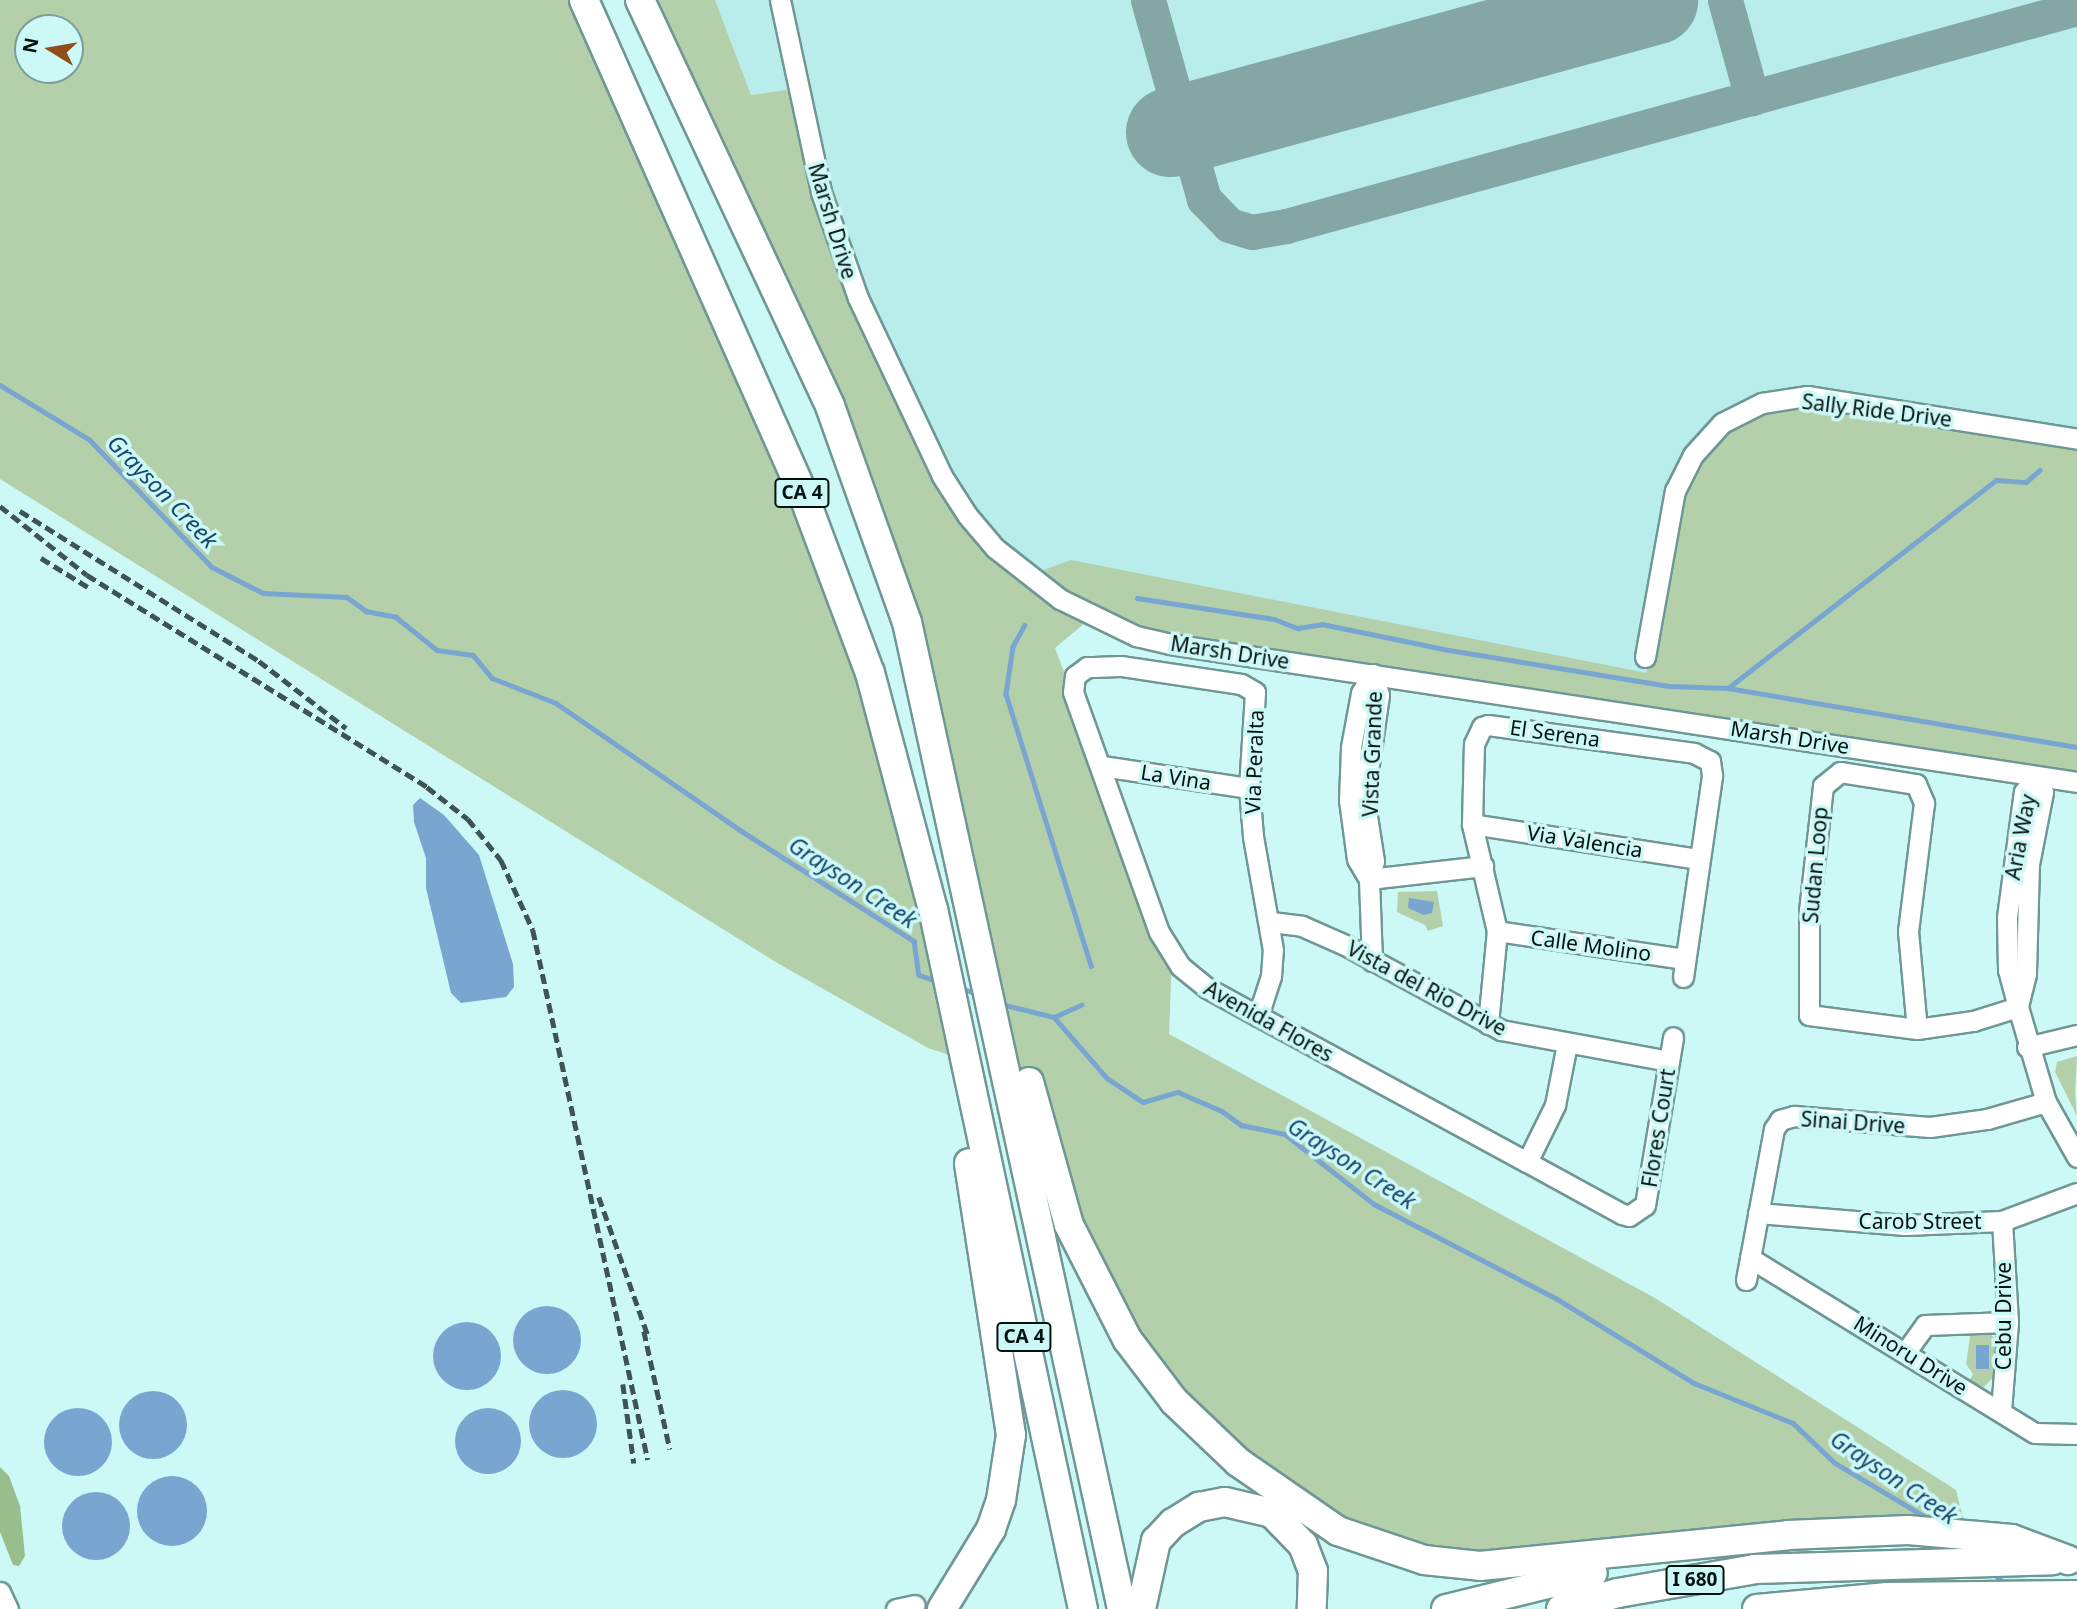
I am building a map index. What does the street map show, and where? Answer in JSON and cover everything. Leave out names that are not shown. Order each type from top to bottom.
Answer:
[{"type":"highway","name":"CA 4","points":[[584,0],[803,494],[870,673],[933,909],[959,1032],[962,1062],[1083,1609]]},
{"type":"highway","name":"CA 4","points":[[640,0],[831,406],[892,572],[932,724],[954,758],[987,937],[1023,1095],[1122,1609]]},
{"type":"highway","points":[[918,1608],[991,1529],[1001,1500],[1011,1435],[962,1062]]},
{"type":"highway","points":[[1023,1095],[1069,1225],[1127,1339],[1174,1401],[1238,1462],[1338,1531],[1424,1560],[1480,1566],[1788,1535],[1909,1530],[2012,1539],[2072,1560]]},
{"type":"highway","points":[[1141,1609],[1156,1541],[1173,1523],[1199,1507],[1226,1502],[1272,1513],[1303,1545],[1313,1571],[1312,1609]]},
{"type":"highway","points":[[1446,1609],[1572,1577],[1788,1535]]},
{"type":"highway","name":"I 680","points":[[1561,1609],[1618,1593],[1755,1569],[1831,1563],[2072,1560]]},
{"type":"highway","points":[[1757,1609],[1886,1597],[2077,1595]]},
{"type":"street","name":"Marsh Drive","points":[[780,0],[834,240],[942,476],[996,548],[1060,598],[1136,636],[2077,782]]},
{"type":"street","name":"Sally Ride Drive","points":[[1645,657],[1675,491],[1693,455],[1722,423],[1762,403],[1807,396],[2077,439]]},
{"type":"street","name":"Via Peralta","points":[[1075,676],[1087,667],[1120,666],[1249,686],[1257,699],[1249,788],[1256,869],[1271,922],[1271,976],[1258,1016]]},
{"type":"street","name":"Vista Grande","points":[[1372,961],[1369,879],[1357,859],[1349,800],[1351,747],[1361,693],[1373,674]]},
{"type":"street","name":"Avenida Flores","points":[[1075,676],[1073,692],[1165,946],[1192,977],[1258,1016],[1622,1214],[1635,1215]]},
{"type":"street","name":"El Serena","points":[[1488,1024],[1497,931],[1472,824],[1474,744],[1482,727],[1489,725],[1694,753],[1712,767],[1684,968]]},
{"type":"street","name":"La Vina","points":[[1102,766],[1249,788]]},
{"type":"street","name":"Sudan Loop","points":[[1917,1028],[1908,931],[1924,803],[1916,784],[1840,772],[1823,786],[1809,911],[1809,1015],[1917,1028],[1973,1021],[2018,1007]]},
{"type":"street","name":"Aria Way","points":[[2036,776],[2024,792],[2007,917],[2008,970],[2027,1047],[2046,1102],[2077,1157]]},
{"type":"street","name":"Via Valencia","points":[[1472,824],[1699,859]]},
{"type":"street","points":[[1369,879],[1483,866]]},
{"type":"street","name":"Vista del Rio Drive","points":[[1271,922],[1302,926],[1488,1024],[1567,1044],[1668,1061]]},
{"type":"street","name":"Calle Molino","points":[[1497,931],[1684,968]]},
{"type":"street","points":[[2027,1047],[2077,1035]]},
{"type":"street","name":"Flores Court","points":[[1635,1215],[1645,1205],[1673,1037]]},
{"type":"street","points":[[1527,1162],[1555,1105],[1567,1044]]},
{"type":"street","name":"Sinai Drive","points":[[1746,1280],[1774,1129],[1786,1118],[1930,1127],[1987,1119],[2046,1102]]},
{"type":"street","name":"Carob Street","points":[[1758,1213],[1905,1226],[2002,1221],[2077,1193]]},
{"type":"street","name":"Cebu Drive","points":[[2001,1410],[2008,1322],[2002,1221]]},
{"type":"street","name":"Minoru Drive","points":[[1750,1258],[1907,1350],[2035,1433],[2077,1434]]},
{"type":"street","points":[[1907,1350],[1925,1325],[2008,1322]]},
{"type":"street","points":[[0,1592],[8,1609]]},
{"type":"shaded area","points":[[715,0],[2077,0],[2077,439],[1648,673],[1092,616],[967,515],[858,298],[799,88],[751,95]]},
{"type":"shaded area","points":[[420,798],[444,815],[479,855],[513,964],[514,987],[506,997],[461,1003],[451,993],[426,888],[426,858],[414,822],[413,805]]},
{"type":"shaded area","points":[[1409,898],[1434,902],[1432,913],[1424,915],[1408,908]]},
{"type":"shaded area","points":[[547,1306],[560,1309],[571,1316],[578,1327],[581,1340],[578,1353],[571,1364],[560,1371],[547,1374],[534,1371],[523,1364],[516,1353],[513,1340],[516,1327],[523,1316],[534,1309]]},
{"type":"shaded area","points":[[474,1322],[495,1337],[501,1349],[499,1369],[491,1380],[474,1390],[460,1390],[443,1380],[435,1369],[433,1349],[443,1332],[454,1324]]},
{"type":"shaded area","points":[[1976,1345],[1989,1345],[1989,1369],[1976,1369]]},
{"type":"shaded area","points":[[556,1390],[570,1390],[582,1395],[592,1405],[597,1424],[592,1443],[582,1453],[570,1458],[556,1458],[544,1453],[534,1443],[529,1431],[529,1417],[534,1405],[544,1395]]},
{"type":"shaded area","points":[[153,1391],[166,1394],[177,1401],[184,1412],[187,1425],[184,1438],[177,1449],[166,1456],[153,1459],[140,1456],[129,1449],[122,1438],[119,1425],[122,1412],[129,1401],[140,1394]]},
{"type":"shaded area","points":[[78,1408],[91,1411],[102,1418],[109,1429],[112,1442],[109,1455],[102,1466],[91,1473],[78,1476],[65,1473],[54,1466],[47,1455],[44,1442],[47,1429],[54,1418],[65,1411]]},
{"type":"shaded area","points":[[488,1408],[501,1411],[511,1418],[518,1428],[521,1441],[518,1454],[511,1464],[501,1471],[488,1474],[475,1471],[465,1464],[458,1454],[455,1441],[458,1428],[465,1418],[475,1411]]},
{"type":"shaded area","points":[[172,1476],[191,1482],[201,1492],[207,1511],[201,1530],[191,1540],[172,1546],[153,1540],[143,1530],[137,1511],[143,1492],[153,1482]]},
{"type":"shaded area","points":[[96,1492],[109,1495],[120,1502],[127,1513],[130,1526],[127,1539],[120,1550],[109,1557],[96,1560],[83,1557],[72,1550],[65,1539],[62,1526],[65,1513],[72,1502],[83,1495]]},
{"type":"green space","points":[[0,0],[584,0],[870,673],[965,1060],[928,1048],[779,964],[0,479]]},
{"type":"green space","points":[[643,0],[715,0],[751,95],[799,88],[821,192],[942,476],[1027,576],[1071,560],[1647,673],[1645,657],[1675,491],[1722,423],[1807,396],[2077,439],[2077,781],[1170,644],[1092,617],[1055,648],[1172,957],[1169,1034],[1655,1298],[1956,1490],[1967,1533],[1527,1564],[1387,1550],[1174,1401],[1025,1146],[861,481]]},
{"type":"green space","points":[[1437,891],[1443,926],[1428,931],[1425,925],[1397,912],[1398,892]]},
{"type":"green space","points":[[2077,1056],[2077,1116],[2055,1072],[2057,1062]]},
{"type":"green space","points":[[1971,1331],[1986,1331],[1995,1338],[1995,1375],[1984,1387],[1969,1381],[1973,1374],[1966,1364]]},
{"type":"green space","points":[[0,1467],[9,1476],[20,1506],[25,1556],[19,1566],[13,1565],[0,1532]]},
{"type":"waterway","name":"Grayson Creek","points":[[0,385],[90,440],[212,567],[263,593],[347,597],[366,611],[396,617],[437,650],[473,655],[492,678],[556,703],[743,832],[914,941],[919,975],[937,981]]},
{"type":"waterway","points":[[1728,688],[1996,480],[2026,482],[2040,470]]},
{"type":"waterway","points":[[1137,598],[1274,619],[1298,628],[1322,624],[1449,650],[1670,686],[1728,688],[2077,747]]},
{"type":"waterway","points":[[1025,625],[1013,647],[1006,694],[1091,966]]},
{"type":"waterway","name":"Grayson Creek","points":[[959,987],[977,994]]},
{"type":"waterway","name":"Grayson Creek","points":[[1001,1004],[1054,1017],[1107,1078],[1143,1102],[1178,1092],[1222,1111],[1241,1125],[1285,1134],[1374,1204],[1557,1299],[1694,1383],[1793,1423],[1835,1463],[1934,1522]]},
{"type":"waterway","points":[[1054,1017],[1081,1005]]},
{"type":"waterway","name":"Grayson Creek","points":[[1993,1573],[2008,1586]]},
{"type":"taxiway","points":[[1148,0],[1204,199],[1229,225],[1252,232],[1286,226],[2077,8]]},
{"type":"taxiway","points":[[1725,0],[1752,98]]},
{"type":"runway","points":[[1170,132],[1653,0]]},
{"type":"railway","points":[[0,506],[87,575],[427,787],[468,819],[501,860],[533,930],[648,1460]]},
{"type":"railway","points":[[20,511],[259,661],[346,728]]},
{"type":"railway","points":[[41,558],[88,587]]},
{"type":"railway","points":[[599,1197],[649,1338]]},
{"type":"railway","points":[[644,1331],[670,1449]]},
{"type":"railway","points":[[623,1384],[634,1463]]}]
